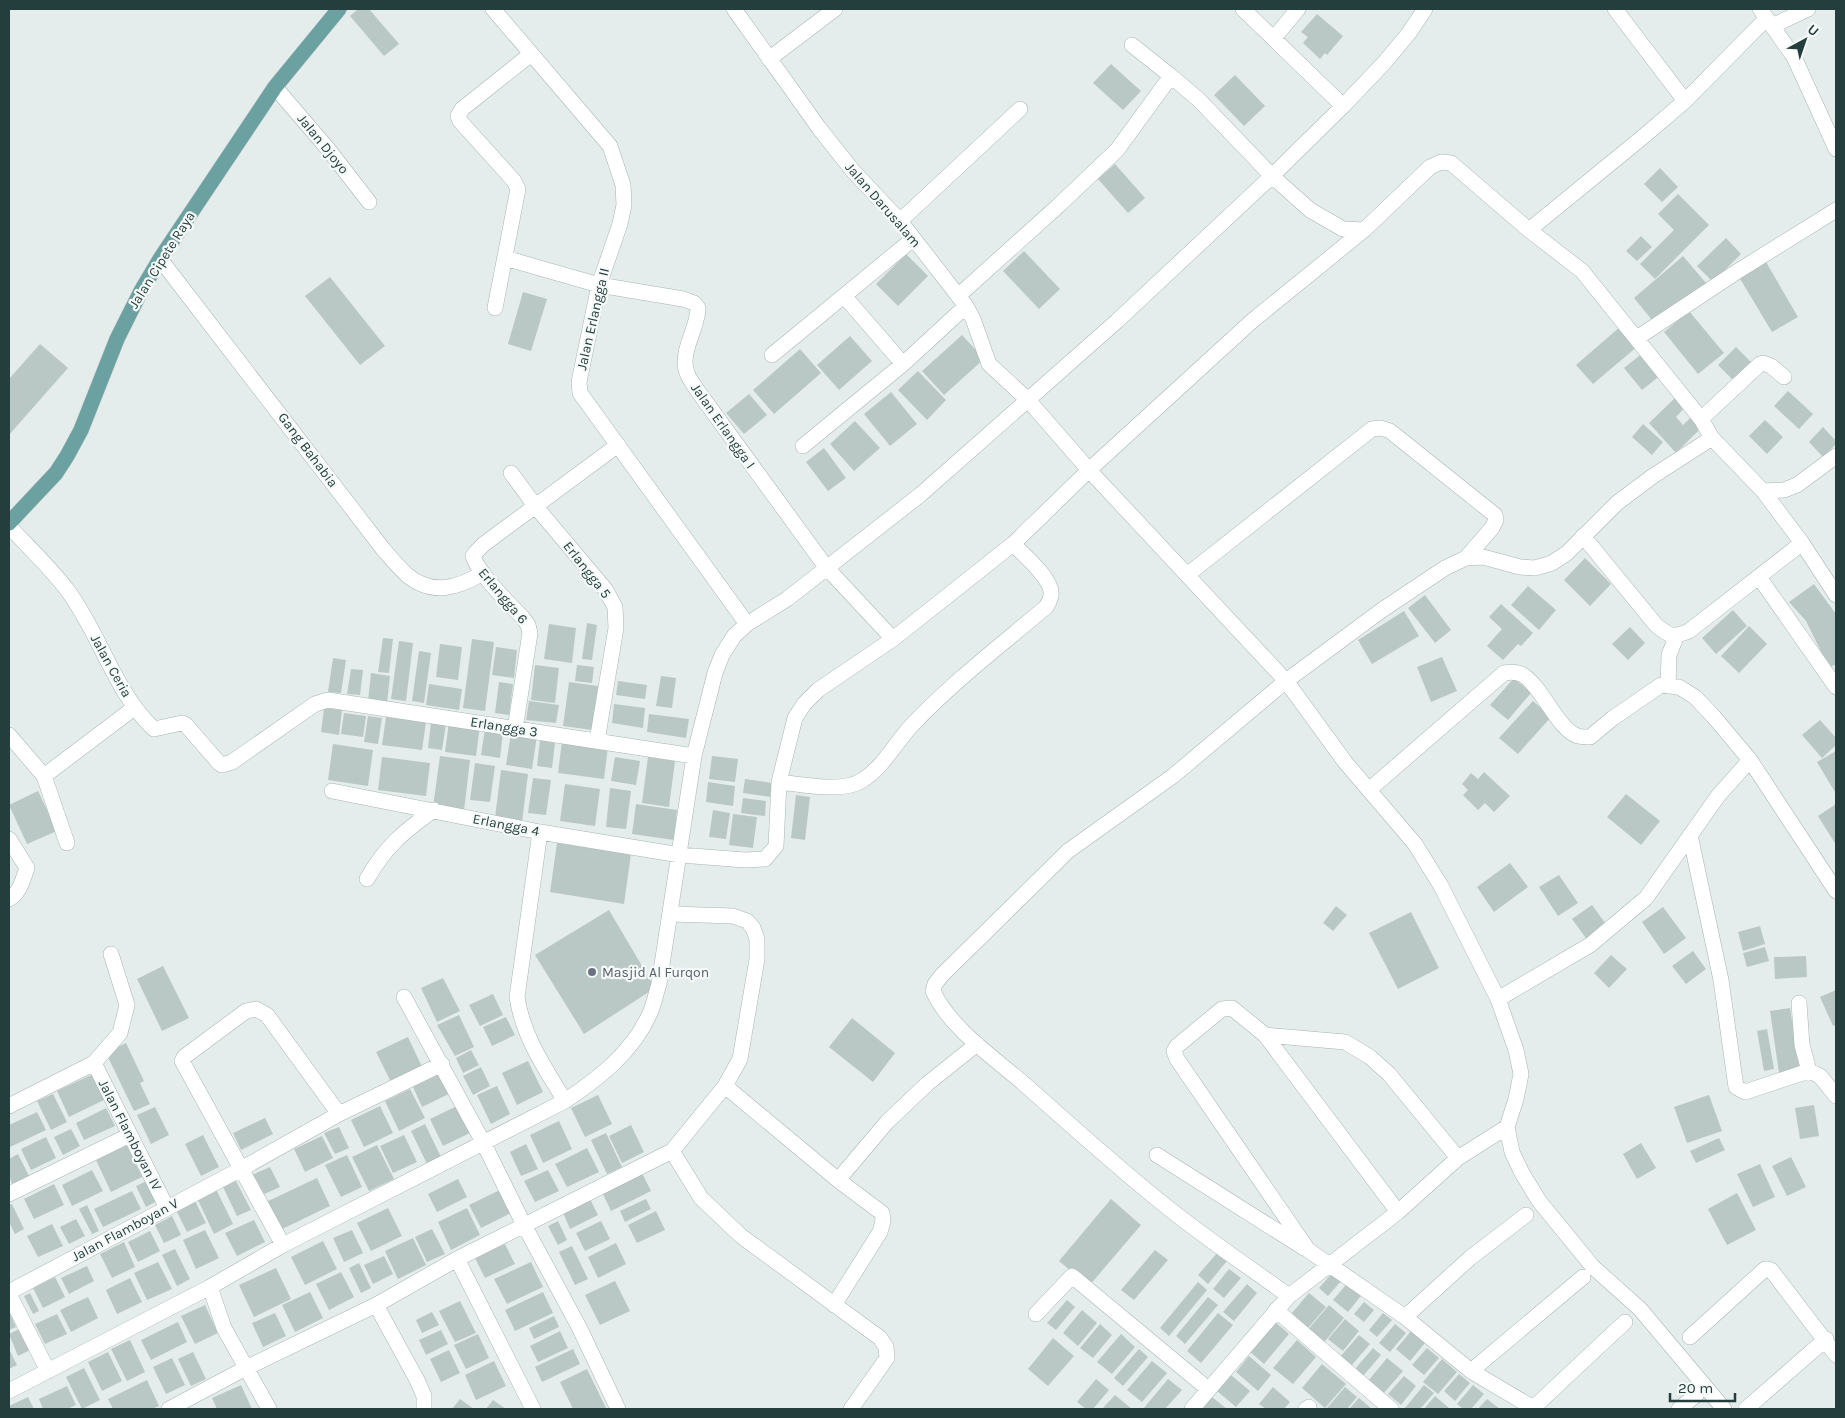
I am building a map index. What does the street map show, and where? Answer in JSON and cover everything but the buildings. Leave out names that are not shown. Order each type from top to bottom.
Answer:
[{"type":"main road","name":"Jalan Cipete Raya","points":[[9,524],[56,473],[67,456],[81,430],[117,339],[141,291],[160,259],[275,87],[339,9]]},
{"type":"street","name":"Jalan Erlangga II","points":[[493,9],[610,146],[618,165],[623,185],[624,205],[620,224],[599,285],[579,382],[580,393],[746,624]]},
{"type":"street","name":"Jalan Darusalam","points":[[734,9],[819,128],[854,171],[900,221],[962,301],[973,319],[989,364],[1028,400],[1089,470],[1286,680],[1345,762],[1415,844],[1441,886],[1498,999],[1516,1050],[1521,1074],[1516,1099],[1507,1126]]},
{"type":"street","points":[[769,59],[836,9]]},
{"type":"street","points":[[1243,9],[1343,106]]},
{"type":"street","points":[[1274,38],[1298,9]]},
{"type":"street","points":[[9,1391],[210,1287],[283,1245],[565,1101],[592,1083],[613,1065],[641,1029],[650,1013],[660,984],[694,756],[719,664],[734,636],[746,624],[786,598],[826,566],[885,524],[1117,321],[1272,176],[1343,106],[1384,64],[1425,9]]},
{"type":"street","points":[[1615,9],[1685,101]]},
{"type":"street","points":[[1529,230],[1685,101],[1766,18],[1808,9]]},
{"type":"street","points":[[1766,18],[1794,57],[1836,149]]},
{"type":"street","points":[[1132,44],[1199,100],[1272,176],[1310,210],[1343,229],[1364,230]]},
{"type":"street","points":[[495,308],[518,189],[514,181],[460,121],[458,116],[462,109],[531,54]]},
{"type":"street","points":[[803,446],[903,364],[962,301],[1117,150],[1171,76]]},
{"type":"street","name":"Jalan Djoyo","points":[[275,87],[328,149],[369,202]]},
{"type":"street","points":[[900,221],[1020,109]]},
{"type":"street","name":"Erlangga 4","points":[[332,791],[540,832],[680,855],[745,860],[765,858],[776,846],[779,782],[795,718],[804,704],[818,690],[893,639],[1013,544],[1089,470],[1252,321],[1364,230],[1430,167],[1441,162],[1451,163],[1529,230],[1582,271],[1701,420],[1712,438],[1764,491],[1802,543],[1836,595]]},
{"type":"street","points":[[1637,338],[1738,271],[1836,210]]},
{"type":"street","points":[[772,355],[914,239]]},
{"type":"street","points":[[505,258],[599,285]]},
{"type":"street","name":"Gang Bahabia","points":[[160,259],[383,549],[408,576],[433,587],[448,588],[483,573]]},
{"type":"street","name":"Jalan Erlangga I","points":[[599,285],[683,299],[694,303],[698,308],[698,316],[685,357],[687,372],[706,404],[826,566]]},
{"type":"street","points":[[845,296],[903,364]]},
{"type":"street","points":[[1701,420],[1760,364],[1763,363],[1771,366],[1784,377]]},
{"type":"street","points":[[1187,575],[1372,429],[1381,428],[1390,431],[1495,515],[1496,520],[1492,528],[1466,558]]},
{"type":"street","points":[[1289,1296],[1172,1212],[1086,1140],[978,1044],[954,1020],[937,999],[933,991],[935,984],[1068,852],[1173,776],[1286,680],[1382,610],[1445,568],[1466,558],[1483,557],[1520,567],[1535,568],[1552,563],[1567,553],[1617,503],[1652,476],[1712,438]]},
{"type":"street","name":"Erlangga 6","points":[[515,729],[530,633],[524,618],[483,573],[473,556],[618,446]]},
{"type":"street","points":[[1764,491],[1784,490],[1797,485],[1836,456]]},
{"type":"street","name":"Erlangga 5","points":[[511,473],[536,507],[605,589],[615,607],[616,628],[596,742]]},
{"type":"street","name":"Jalan Ceria","points":[[9,524],[68,590],[134,708],[154,729],[182,723],[186,725],[219,763],[227,765],[232,762]]},
{"type":"street","points":[[1583,536],[1656,625],[1665,633],[1676,636],[1689,631],[1802,543]]},
{"type":"street","points":[[779,782],[841,787],[861,781],[880,764],[912,725],[959,680],[1046,607],[1052,595],[1050,585],[1043,575],[1013,544]]},
{"type":"street","points":[[826,566],[893,639]]},
{"type":"street","points":[[1759,577],[1836,687]]},
{"type":"street","points":[[1668,686],[1669,655],[1676,636]]},
{"type":"street","points":[[1370,789],[1504,673],[1514,672],[1523,675],[1536,688],[1564,727],[1576,736],[1590,737],[1613,718],[1661,686],[1679,687],[1695,697],[1750,760],[1836,891]]},
{"type":"street","name":"Erlangga 3","points":[[232,762],[315,704],[328,700],[694,756]]},
{"type":"street","points":[[44,776],[134,708]]},
{"type":"street","points":[[9,734],[44,776],[67,844]]},
{"type":"street","points":[[1498,999],[1590,945],[1646,898],[1718,796],[1750,760]]},
{"type":"street","points":[[367,879],[379,858],[390,845],[404,831],[434,810]]},
{"type":"street","points":[[540,832],[517,997],[520,1012],[532,1046],[565,1101]]},
{"type":"street","points":[[1690,835],[1721,980],[1736,1087],[1745,1092],[1810,1071],[1820,1076],[1836,1096]]},
{"type":"street","points":[[9,839],[27,868],[14,896],[9,899]]},
{"type":"street","points":[[174,1408],[246,1368],[376,1305],[457,1259],[672,1151],[725,1086],[740,1059],[757,959],[755,934],[747,921],[733,916],[671,914]]},
{"type":"street","points":[[9,1106],[94,1063],[120,1033],[127,1005],[110,954]]},
{"type":"street","points":[[404,997],[483,1142],[524,1225],[579,1327],[618,1409]]},
{"type":"street","points":[[1799,1003],[1802,1045],[1810,1071]]},
{"type":"street","points":[[1308,1250],[1177,1059],[1174,1051],[1177,1046],[1222,1009],[1232,1008],[1265,1036],[1398,1212]]},
{"type":"street","points":[[283,1245],[183,1066],[182,1061],[188,1054],[246,1011],[256,1009],[267,1015],[339,1114]]},
{"type":"street","points":[[1265,1036],[1345,1042],[1370,1057],[1388,1074],[1458,1158]]},
{"type":"street","points":[[838,1180],[887,1122],[927,1084],[978,1044]]},
{"type":"street","name":"Jalan Flamboyan IV","points":[[94,1063],[166,1208]]},
{"type":"street","name":"Jalan Flamboyan V","points":[[9,1293],[241,1169],[339,1114],[442,1064]]},
{"type":"street","points":[[725,1086],[882,1214],[883,1221],[880,1232],[834,1305]]},
{"type":"street","points":[[1192,1409],[1289,1296],[1328,1264],[1344,1255],[1398,1212],[1458,1158],[1507,1126],[1512,1152],[1539,1202],[1593,1267],[1640,1309],[1724,1409]]},
{"type":"street","points":[[9,1194],[130,1135]]},
{"type":"street","points":[[672,1151],[701,1198],[741,1236],[880,1338],[886,1347],[887,1358],[851,1409]]},
{"type":"street","points":[[1157,1155],[1308,1250],[1405,1317],[1471,1370],[1534,1409],[1625,1322]]},
{"type":"street","points":[[1405,1317],[1470,1258],[1526,1216]]},
{"type":"street","points":[[457,1259],[534,1409]]},
{"type":"street","points":[[1690,1336],[1768,1269],[1771,1270],[1826,1339],[1836,1355]]},
{"type":"street","points":[[1036,1314],[1072,1276],[1208,1389]]},
{"type":"street","points":[[1471,1370],[1583,1277]]},
{"type":"street","points":[[210,1287],[224,1328],[269,1409]]},
{"type":"street","points":[[9,1293],[48,1371]]},
{"type":"street","points":[[376,1305],[417,1380],[424,1396],[424,1409]]},
{"type":"street","points":[[1276,1310],[1390,1409]]},
{"type":"street","points":[[1746,1409],[1826,1339]]},
{"type":"street","points":[[1679,1409],[1696,1395]]},
{"type":"place","name":"Masjid Al Furqon","points":[[592,972]]}]
